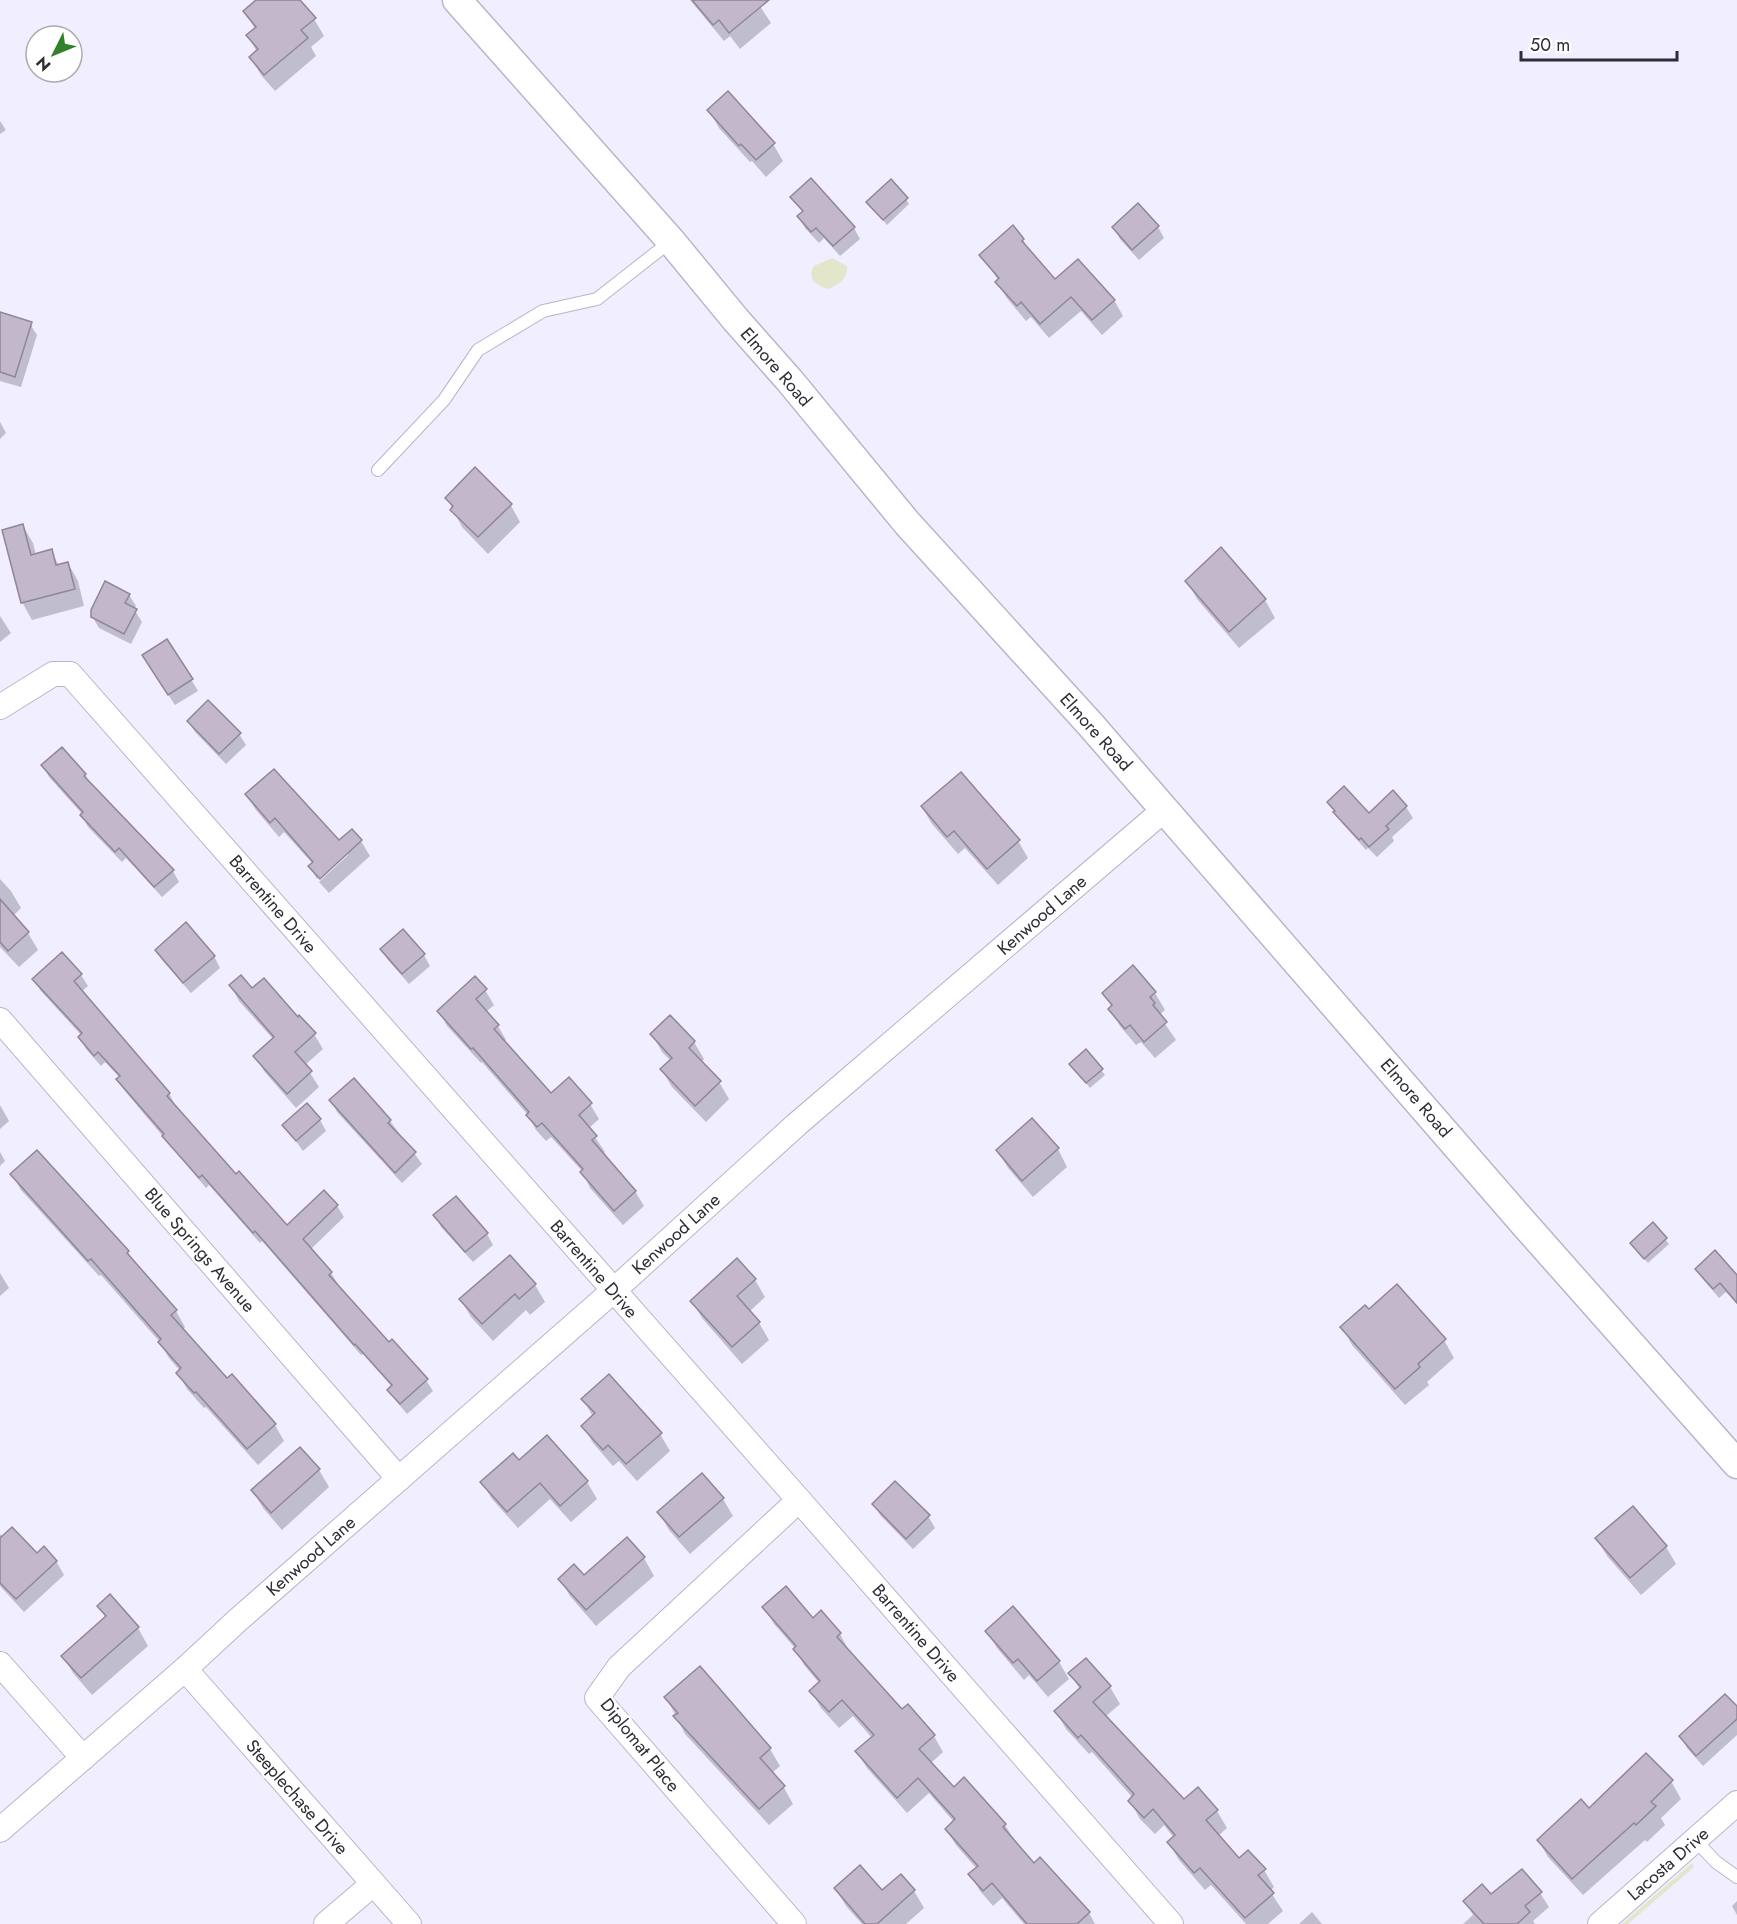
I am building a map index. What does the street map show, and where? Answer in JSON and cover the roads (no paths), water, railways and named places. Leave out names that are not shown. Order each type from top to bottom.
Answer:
[{"type":"street","name":"Elmore Road","points":[[457,0],[671,241],[907,523],[1090,724],[1737,1464]]},
{"type":"street","name":"Barrentine Drive","points":[[0,707],[53,674],[70,674],[800,1500],[1171,1924]]},
{"type":"street","name":"Kenwood Lane","points":[[0,1830],[185,1670],[239,1619],[613,1291],[796,1125],[1164,810]]},
{"type":"street","name":"Blue Springs Avenue","points":[[0,1020],[399,1479]]},
{"type":"street","name":"Diplomat Place","points":[[794,1924],[597,1698],[619,1667],[800,1500]]},
{"type":"street","points":[[0,1664],[83,1758]]},
{"type":"street","name":"Steeplechase Drive","points":[[185,1670],[409,1924]]},
{"type":"street","name":"Lacosta Drive","points":[[1599,1924],[1737,1803]]},
{"type":"street","points":[[326,1924],[373,1884]]},
{"type":"lane","points":[[378,470],[444,400],[478,350],[543,311],[597,299],[671,241]]},
{"type":"lane","points":[[1695,1840],[1716,1862],[1737,1877]]}]
